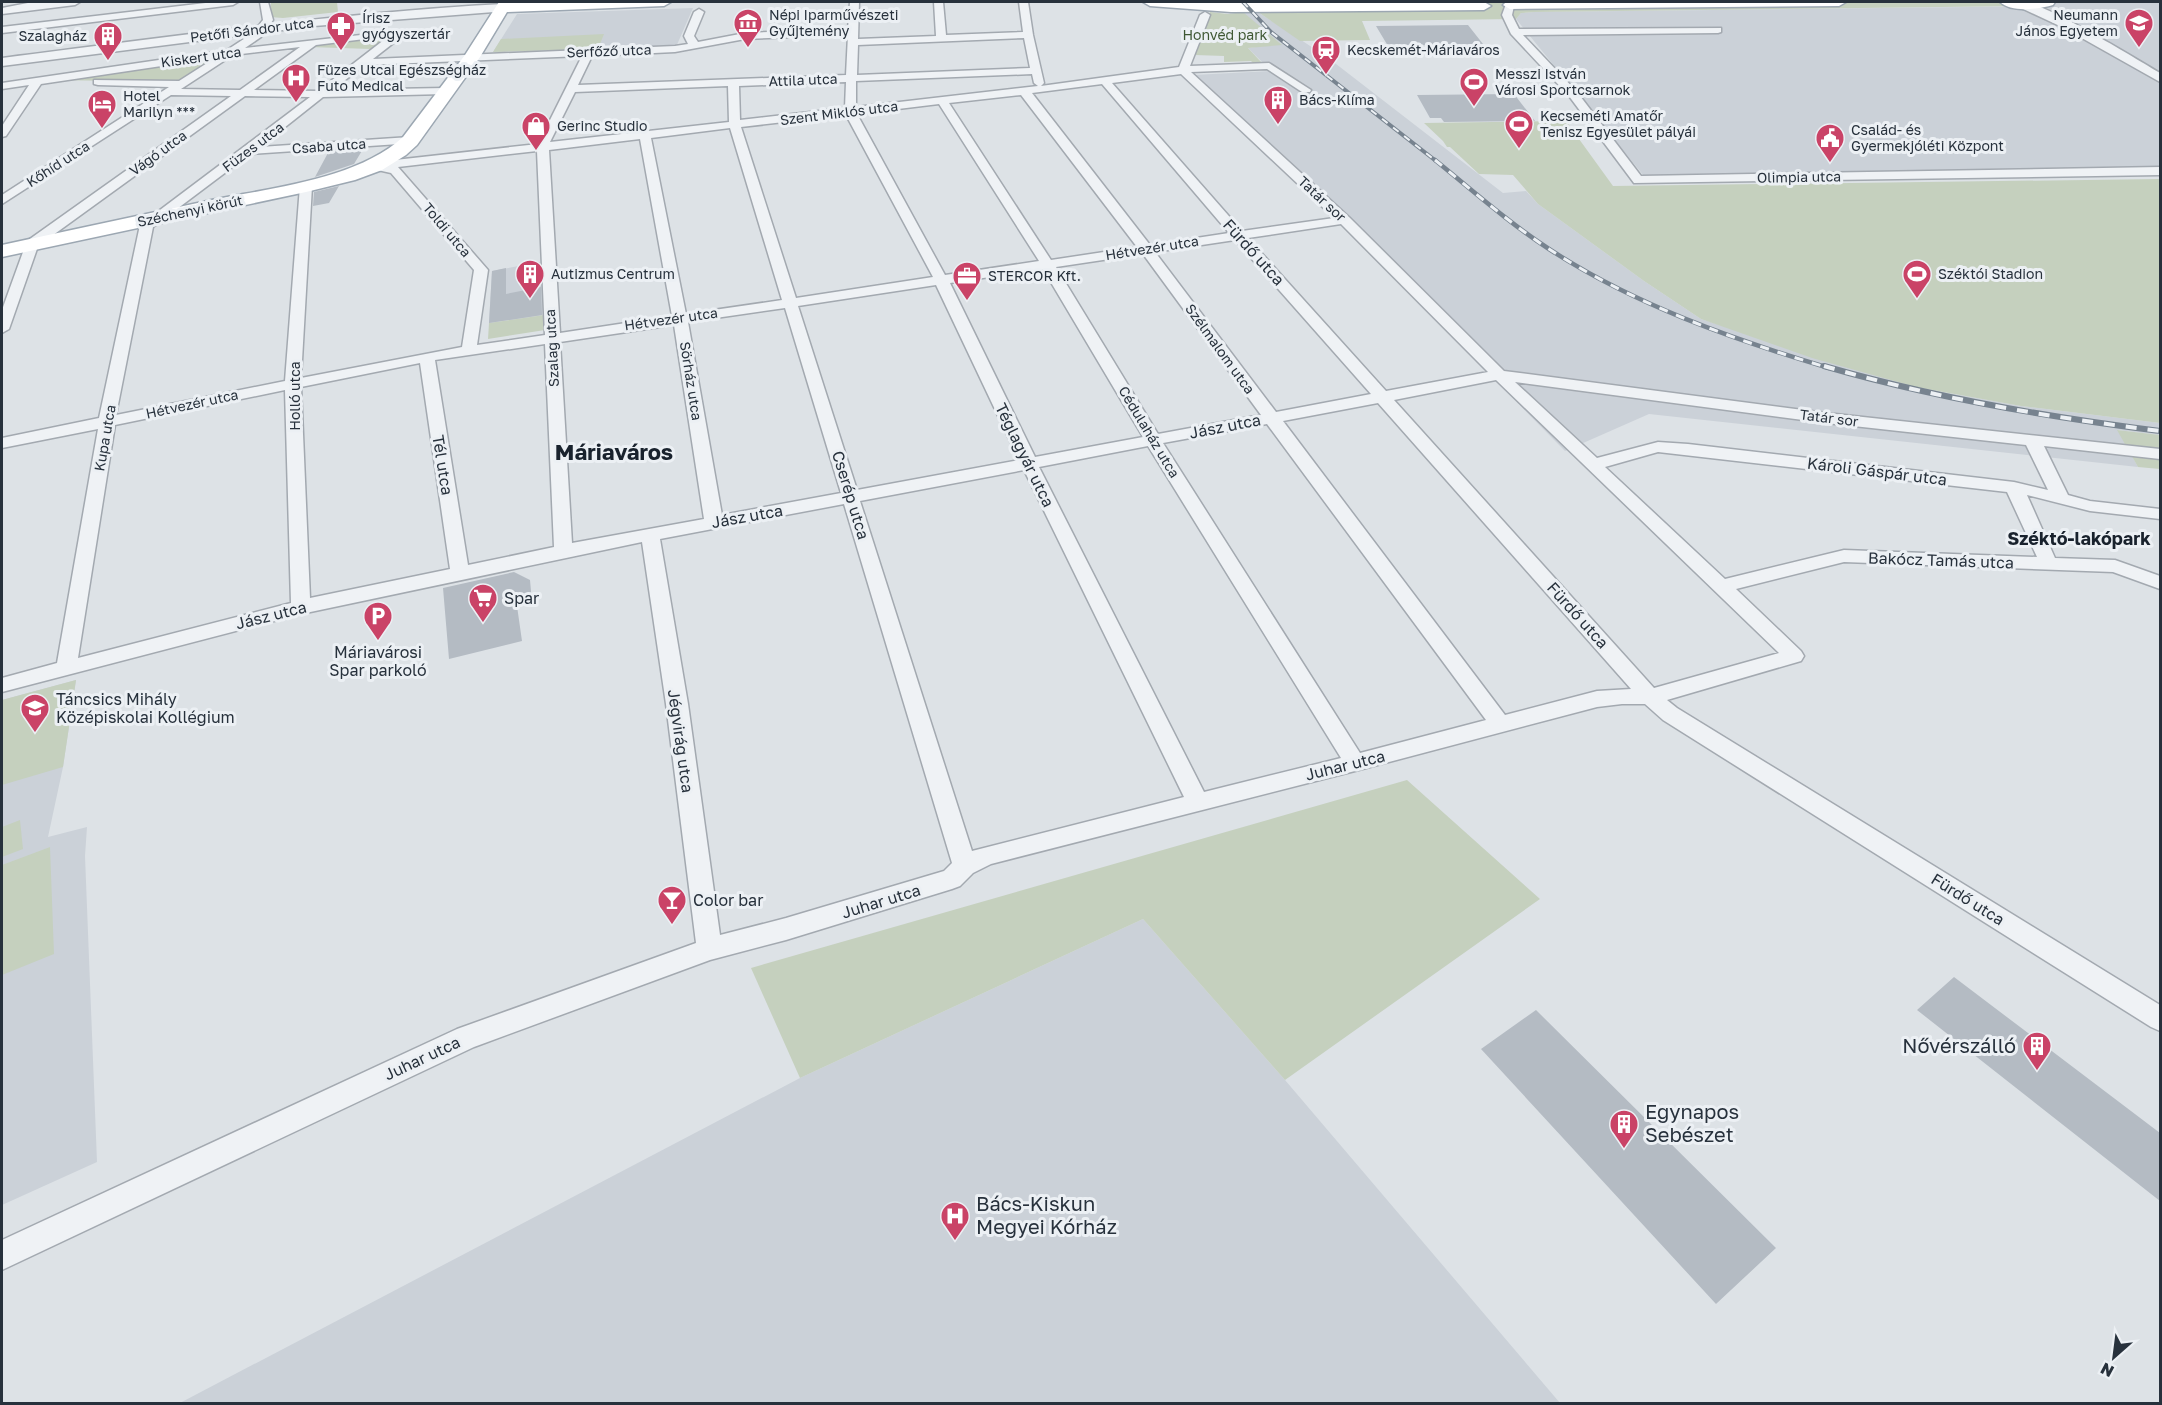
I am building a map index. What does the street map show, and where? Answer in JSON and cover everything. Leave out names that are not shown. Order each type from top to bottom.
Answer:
[{"type":"main road","points":[[504,5],[664,2]]},
{"type":"main road","points":[[1150,2],[1208,8],[1839,2]]},
{"type":"main road","points":[[1188,2],[1208,8],[1453,2]]},
{"type":"main road","points":[[2007,2],[2025,5],[2046,3]]},
{"type":"main road","name":"Széchenyi körút","points":[[2,251],[306,186],[349,176],[377,166],[403,149],[410,141],[472,57],[504,5]]},
{"type":"street","points":[[6,28],[19,9],[42,2]]},
{"type":"street","points":[[2,11],[75,2]]},
{"type":"street","points":[[6,28],[176,2]]},
{"type":"street","points":[[87,16],[199,3],[232,2]]},
{"type":"street","points":[[263,28],[268,20],[264,2]]},
{"type":"street","points":[[850,111],[854,2]]},
{"type":"street","points":[[938,2],[941,39]]},
{"type":"street","points":[[1024,2],[1028,35],[1041,89]]},
{"type":"street","points":[[2046,3],[2068,25]]},
{"type":"street","name":"Petőfi Sándor utca","points":[[2,62],[403,12],[504,5]]},
{"type":"street","points":[[2025,5],[2068,25],[2160,78]]},
{"type":"street","points":[[1496,6],[1507,15],[1513,29],[1718,30]]},
{"type":"street","points":[[1183,70],[1208,8]]},
{"type":"street","points":[[696,45],[689,39],[689,36],[699,12]]},
{"type":"street","name":"Kőhíd utca","points":[[2,200],[233,52],[258,35],[263,28]]},
{"type":"street","name":"Olimpia utca","points":[[1513,29],[1573,93],[1638,180],[2160,171]]},
{"type":"street","name":"Kiskert utca","points":[[2,86],[233,52],[401,32]]},
{"type":"street","name":"Füzes utca","points":[[160,217],[365,62],[401,32]]},
{"type":"street","name":"Serfőző utca","points":[[365,62],[696,45],[745,36],[941,39],[1028,35]]},
{"type":"street","name":"Vágó utca","points":[[32,244],[314,42]]},
{"type":"street","points":[[543,145],[589,52]]},
{"type":"street","name":"Szent Miklós utca","points":[[377,166],[543,145],[942,101],[1183,70],[1273,67],[1306,90]]},
{"type":"street","name":"Attila utca","points":[[570,88],[1036,70]]},
{"type":"street","name":"Tatár sor","points":[[1183,70],[1344,220],[1499,375],[1794,656]]},
{"type":"street","points":[[2,134],[38,81],[184,84]]},
{"type":"street","name":"Fürdő utca","points":[[1105,81],[1238,235],[1384,396],[1650,697],[1670,714],[2160,1019]]},
{"type":"street","name":"Cserép utca","points":[[733,82],[735,125],[966,866]]},
{"type":"street","points":[[170,92],[323,94],[446,91]]},
{"type":"street","name":"Szélmalom utca","points":[[1024,91],[1146,249],[1500,724]]},
{"type":"street","name":"Cédulaház utca","points":[[942,101],[1048,265],[1153,440],[1354,763]]},
{"type":"street","name":"Téglagyár utca","points":[[850,111],[941,280],[1197,801]]},
{"type":"street","name":"Sörház utca","points":[[645,135],[680,318],[714,522]]},
{"type":"street","name":"Csaba utca","points":[[247,151],[410,141]]},
{"type":"street","name":"Szalag utca","points":[[543,145],[563,551]]},
{"type":"street","name":"Toldi utca","points":[[377,166],[395,170],[481,270],[469,350]]},
{"type":"street","name":"Holló utca","points":[[301,607],[293,383],[306,186]]},
{"type":"street","name":"Kupa utca","points":[[66,668],[108,421],[147,225],[160,217]]},
{"type":"street","name":"Hétvezér utca","points":[[2,443],[293,383],[469,350],[1344,220]]},
{"type":"street","points":[[2,329],[32,244]]},
{"type":"street","name":"Tél utca","points":[[427,357],[460,572]]},
{"type":"street","name":"Tatár sor","points":[[1499,375],[1826,418],[2160,454]]},
{"type":"street","name":"Jász utca","points":[[2,685],[301,607],[460,572],[650,534],[1499,375]]},
{"type":"street","points":[[2032,440],[2061,498]]},
{"type":"street","name":"Károli Gáspár utca","points":[[1592,465],[1658,447],[1688,449],[2014,487],[2090,506],[2160,514]]},
{"type":"street","points":[[2014,487],[2049,564]]},
{"type":"street","name":"Jégvirág utca","points":[[650,534],[677,704],[709,949]]},
{"type":"street","name":"Bakócz Tamás utca","points":[[1723,586],[1844,556],[2115,566],[2160,583]]},
{"type":"street","name":"Juhar utca","points":[[2,1255],[465,1038],[709,949],[786,929],[951,879],[966,866],[985,856],[1598,699],[1622,696],[1650,697],[1794,656]]},
{"type":"shaded area","points":[[1227,2],[1249,2],[1261,14],[1327,57],[1503,193],[1526,191],[1538,204],[1644,281],[1701,319],[1916,387],[2021,406],[2160,423],[2160,435],[2118,430],[2138,467],[1649,414],[1565,451],[1193,75],[1271,71],[1248,48],[1281,44]]},
{"type":"shaded area","points":[[2160,2],[2160,169],[1644,176],[1516,19],[1521,13],[1535,12],[2048,6],[2049,3]]},
{"type":"shaded area","points":[[693,8],[676,47],[493,52],[517,14]]},
{"type":"shaded area","name":"Autizmus Centrum","points":[[540,262],[544,315],[489,323],[492,271]]},
{"type":"shaded area","points":[[76,680],[63,767],[48,837],[87,827],[85,856],[97,1162],[2,1205],[2,700]]},
{"type":"shaded area","name":"Bács-Kiskun Megyei Kórház","points":[[1143,919],[1285,1080],[1560,1403],[178,1404],[800,1078]]},
{"type":"green space","points":[[271,2],[337,2],[338,12],[283,18],[270,17]]},
{"type":"green space","points":[[1249,2],[2014,2],[2022,6],[1535,12],[1521,13],[1516,19],[1362,21],[1370,40],[1300,41],[1261,14]]},
{"type":"green space","name":"Honvéd park","points":[[1210,12],[1228,14],[1243,12],[1282,45],[1248,48],[1262,63],[1254,64],[1251,61],[1224,62],[1224,56],[1195,55]]},
{"type":"green space","points":[[395,34],[371,49],[309,47],[316,43]]},
{"type":"green space","points":[[604,34],[598,49],[493,52],[501,39]]},
{"type":"green space","points":[[214,56],[214,59],[179,82],[54,80]]},
{"type":"green space","name":"Széktói Stadion","points":[[1566,121],[1613,186],[2160,179],[2160,423],[2021,406],[1916,387],[1812,358],[1701,319],[1644,281],[1538,204],[1513,175],[1479,174],[1450,147],[1447,147],[1424,123]]},
{"type":"green space","points":[[544,315],[545,330],[488,339],[489,323]]},
{"type":"green space","points":[[2117,430],[2160,435],[2160,469],[2138,467]]},
{"type":"green space","name":"Táncsics Mihály Középiskolai Kollégium","points":[[76,680],[63,767],[2,785],[2,700]]},
{"type":"green space","points":[[1407,780],[1540,899],[1285,1080],[1143,919],[800,1078],[751,968]]},
{"type":"green space","points":[[20,820],[23,849],[2,857],[2,827]]},
{"type":"green space","points":[[50,847],[54,954],[2,975],[2,865]]},
{"type":"building","points":[[1468,25],[1483,44],[1388,46],[1376,26]]},
{"type":"building","name":"Messzi István Városi Sportcsarnok","points":[[1514,94],[1535,121],[1444,122],[1441,118],[1430,118],[1417,95]]},
{"type":"building","points":[[363,149],[354,164],[315,177],[329,151]]},
{"type":"building","points":[[339,186],[329,203],[313,206],[314,192]]},
{"type":"building","name":"Autizmus Centrum","points":[[506,268],[506,294],[541,287],[542,315],[489,323],[492,271]]},
{"type":"building","name":"Spar","points":[[514,572],[530,580],[532,603],[517,606],[522,641],[449,659],[443,588]]},
{"type":"building","name":"Nővérszálló","points":[[1954,977],[2160,1133],[2160,1201],[1917,1010]]},
{"type":"building","name":"Egynapos Sebészet","points":[[1536,1010],[1776,1248],[1716,1304],[1481,1049]]},
{"type":"railway","points":[[1243,2],[1271,32],[1436,161]]},
{"type":"railway","points":[[1435,160],[1534,239],[1615,287],[1685,319],[1829,368]]},
{"type":"railway","points":[[1824,366],[1949,397],[2160,431]]},
{"type":"place","name":"Népi Iparművészeti Gyűjtemény","points":[[748,48]]},
{"type":"place","name":"Neumann János Egyetem","points":[[2139,48]]},
{"type":"place","name":"Írisz gyógyszertár","points":[[341,52]]},
{"type":"place","name":"Szalagház","points":[[108,62]]},
{"type":"place","name":"Kecskemét-Máriaváros","points":[[1326,76]]},
{"type":"place","name":"Füzes Utcai Egészségház Futo Medical","points":[[296,104]]},
{"type":"place","name":"Messzi István Városi Sportcsarnok","points":[[1474,108]]},
{"type":"place","name":"Bács-Klíma","points":[[1278,126]]},
{"type":"place","name":"Hotel Marilyn ***","points":[[102,130]]},
{"type":"place","name":"Kecseméti Amatőr Tenisz Egyesület pályái","points":[[1519,150]]},
{"type":"place","name":"Gerinc Studio","points":[[536,152]]},
{"type":"place","name":"Család- és Gyermekjóléti Központ","points":[[1830,164]]},
{"type":"place","name":"Autizmus Centrum","points":[[530,300]]},
{"type":"place","name":"Széktói Stadion","points":[[1917,300]]},
{"type":"place","name":"STERCOR Kft.","points":[[967,302]]},
{"type":"place","name":"Spar","points":[[483,624]]},
{"type":"place","name":"Máriavárosi Spar parkoló","points":[[378,642]]},
{"type":"place","name":"Táncsics Mihály Középiskolai Kollégium","points":[[35,734]]},
{"type":"place","name":"Color bar","points":[[672,926]]},
{"type":"place","name":"Nővérszálló","points":[[2037,1072]]},
{"type":"place","name":"Egynapos Sebészet","points":[[1624,1150]]},
{"type":"place","name":"Bács-Kiskun Megyei Kórház","points":[[955,1242]]},
{"type":"district","name":"Máriaváros","points":[[614,452]]},
{"type":"district","name":"Széktó-lakópark","points":[[2079,539]]}]
